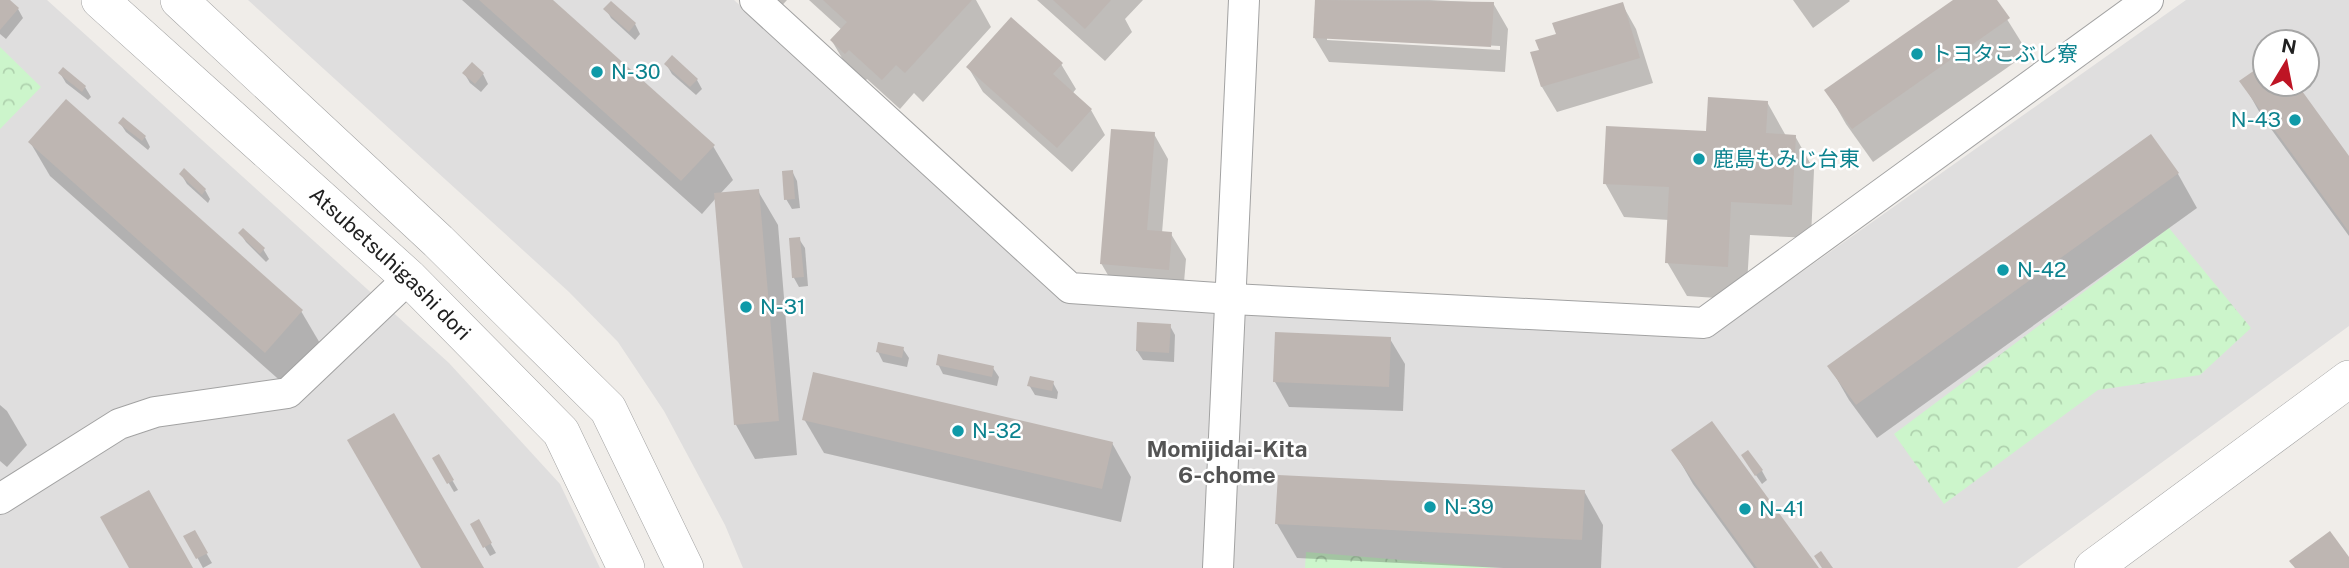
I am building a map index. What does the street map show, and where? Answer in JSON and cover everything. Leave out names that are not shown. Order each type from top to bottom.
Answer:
[{"type":"street","name":"Atsubetsuhigashi dori","points":[[100,0],[409,278],[561,432],[626,568]]},
{"type":"street","points":[[179,0],[438,241],[608,409],[685,568]]},
{"type":"street","points":[[755,0],[1070,288],[1704,323],[2148,0]]},
{"type":"street","points":[[1218,568],[1244,0]]},
{"type":"street","points":[[0,499],[119,424],[155,412],[288,393],[409,278]]},
{"type":"street","points":[[2093,568],[2349,379]]},
{"type":"shaded area","points":[[0,0],[47,0],[449,363],[560,484],[600,568],[0,568]]},
{"type":"shaded area","points":[[248,0],[734,0],[1062,300],[1707,339],[2186,0],[2349,0],[2349,326],[2017,568],[743,568],[725,525],[664,411],[618,342],[569,292]]},
{"type":"green space","points":[[0,47],[41,87],[0,129]]},
{"type":"green space","points":[[2169,228],[2251,328],[2200,375],[2098,390],[1944,504],[1894,434]]},
{"type":"green space","points":[[1306,552],[1498,568],[1305,568]]},
{"type":"building","points":[[0,0],[10,0],[19,8],[0,30]]},
{"type":"building","name":"N-30","points":[[479,0],[553,0],[715,145],[681,181]]},
{"type":"building","points":[[823,0],[972,0],[905,73],[896,65],[882,80],[849,50],[845,54],[830,40],[847,22]]},
{"type":"building","points":[[1053,0],[1111,0],[1085,29]]},
{"type":"building","points":[[1315,0],[1494,2],[1491,47],[1313,38]]},
{"type":"building","name":"トヨタこぶし寮","points":[[1953,0],[1997,0],[2010,18],[1852,129],[1824,90]]},
{"type":"building","points":[[611,1],[636,23],[629,32],[603,9]]},
{"type":"building","points":[[1623,2],[1640,58],[1541,87],[1530,52],[1539,50],[1535,40],[1556,34],[1552,23]]},
{"type":"building","points":[[1011,17],[1063,63],[1053,74],[1092,109],[1057,148],[966,67]]},
{"type":"building","points":[[672,55],[698,79],[690,87],[664,64]]},
{"type":"building","points":[[472,62],[484,73],[475,84],[462,73]]},
{"type":"building","points":[[63,67],[86,86],[82,92],[58,73]]},
{"type":"building","name":"N-43","points":[[2251,73],[2251,97],[2239,81]]},
{"type":"building","name":"鹿島もみじ台東","points":[[1708,97],[1768,101],[1766,133],[1796,135],[1792,205],[1731,202],[1728,267],[1665,263],[1669,187],[1603,184],[1606,126],[1706,131]]},
{"type":"building","name":"N-43","points":[[2251,98],[2307,98],[2349,156],[2349,232]]},
{"type":"building","points":[[66,99],[303,310],[265,353],[28,142]]},
{"type":"building","points":[[123,117],[146,136],[142,141],[118,123]]},
{"type":"building","points":[[1111,129],[1155,132],[1147,230],[1172,232],[1169,270],[1100,264]]},
{"type":"building","name":"N-42","points":[[2151,134],[2179,173],[1856,405],[1827,366]]},
{"type":"building","points":[[184,168],[206,189],[202,195],[179,174]]},
{"type":"building","points":[[793,170],[795,199],[784,200],[782,171]]},
{"type":"building","name":"N-31","points":[[759,189],[779,421],[734,425],[714,193]]},
{"type":"building","points":[[243,228],[265,248],[260,254],[238,233]]},
{"type":"building","points":[[800,237],[804,277],[792,278],[789,238]]},
{"type":"building","points":[[1137,322],[1171,324],[1169,353],[1136,351]]},
{"type":"building","points":[[1275,332],[1391,337],[1389,387],[1273,382]]},
{"type":"building","points":[[878,342],[904,347],[902,358],[876,352]]},
{"type":"building","points":[[938,354],[994,366],[992,377],[936,365]]},
{"type":"building","name":"N-32","points":[[813,372],[1113,442],[1102,489],[802,420]]},
{"type":"building","points":[[1030,376],[1054,381],[1052,391],[1027,386]]},
{"type":"building","points":[[394,413],[484,568],[421,568],[347,440]]},
{"type":"building","name":"N-41","points":[[1712,421],[1819,568],[1757,568],[1671,450]]},
{"type":"building","points":[[1748,450],[1763,470],[1755,476],[1741,455]]},
{"type":"building","points":[[439,454],[454,480],[447,484],[432,458]]},
{"type":"building","name":"N-39","points":[[1278,475],[1585,490],[1582,540],[1275,524]]},
{"type":"building","points":[[149,490],[193,568],[129,568],[100,517]]},
{"type":"building","points":[[479,519],[492,543],[483,548],[470,524]]},
{"type":"building","points":[[195,530],[208,553],[196,559],[183,536]]},
{"type":"building","points":[[2330,531],[2349,557],[2349,568],[2295,568],[2289,561]]},
{"type":"building","points":[[1821,551],[1833,568],[1822,568],[1814,556]]},
{"type":"place","name":"トヨタこぶし寮","points":[[1917,54]]},
{"type":"place","name":"N-30","points":[[597,72]]},
{"type":"place","name":"N-43","points":[[2295,120]]},
{"type":"place","name":"鹿島もみじ台東","points":[[1699,159]]},
{"type":"place","name":"N-42","points":[[2003,270]]},
{"type":"place","name":"N-31","points":[[746,307]]},
{"type":"place","name":"N-32","points":[[958,431]]},
{"type":"place","name":"N-39","points":[[1430,507]]},
{"type":"place","name":"N-41","points":[[1745,509]]},
{"type":"district","name":"Momijidai-Kita 6-chome","points":[[1227,462]]}]
